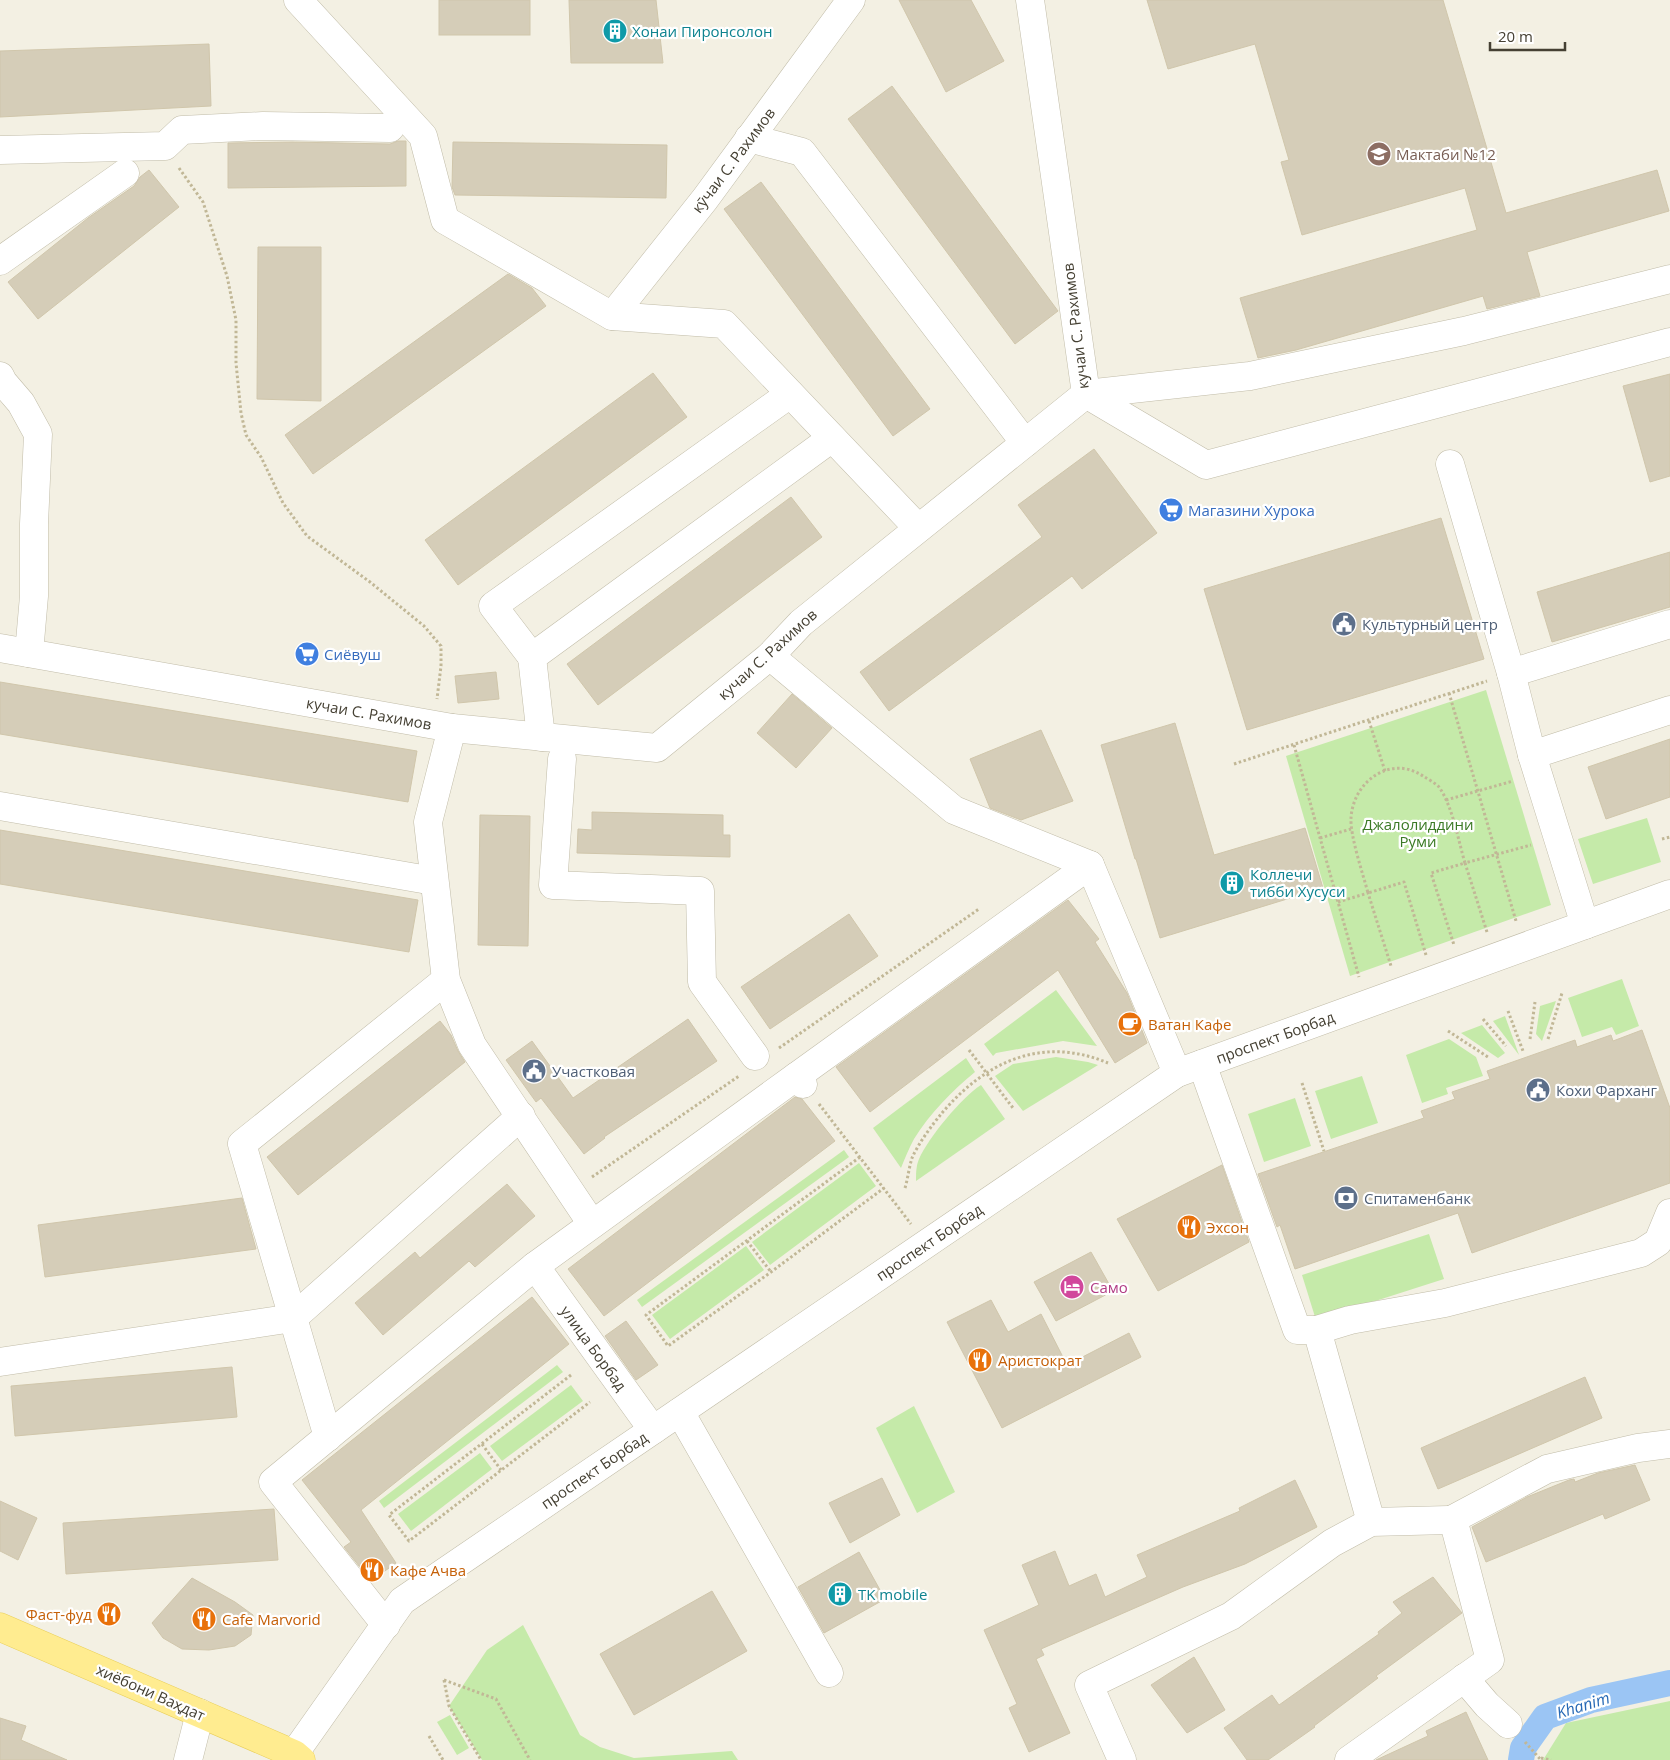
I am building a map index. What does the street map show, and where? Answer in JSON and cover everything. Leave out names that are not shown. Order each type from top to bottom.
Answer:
[{"type":"main road","name":"хиёбони Ваҳдат","points":[[0,1626],[298,1757]]},
{"type":"street","points":[[298,0],[423,136],[445,220],[612,316],[724,324],[918,528]]},
{"type":"street","name":"кӯчаи С. Рахимов","points":[[612,316],[705,199],[851,0]]},
{"type":"street","name":"кучаи С. Рахимов","points":[[0,648],[441,726],[657,748],[770,656],[801,622],[1086,394],[1030,0]]},
{"type":"street","points":[[0,150],[165,146],[182,130],[263,126],[390,128]]},
{"type":"street","points":[[749,138],[802,152],[1025,443]]},
{"type":"street","points":[[0,261],[125,173]]},
{"type":"street","points":[[1086,394],[1250,376],[1464,332],[1670,279]]},
{"type":"street","points":[[1086,394],[1206,465],[1670,342]]},
{"type":"street","points":[[0,376],[21,403],[38,434],[34,524],[34,596],[29,653]]},
{"type":"street","points":[[541,737],[532,657],[493,606],[790,394]]},
{"type":"street","points":[[532,657],[832,438]]},
{"type":"street","points":[[1450,464],[1511,673],[1535,764],[1585,925]]},
{"type":"street","points":[[1511,673],[1670,624]]},
{"type":"street","points":[[770,656],[954,810],[1090,865],[1190,1068],[1297,1330],[1317,1330],[1350,1320],[1445,1303],[1641,1253],[1658,1242],[1670,1213]]},
{"type":"street","points":[[1535,764],[1670,710]]},
{"type":"street","points":[[441,726],[428,822],[446,980],[472,1045],[592,1224]]},
{"type":"street","points":[[562,759],[554,885],[700,891],[702,982],[757,1060]]},
{"type":"street","points":[[0,806],[434,880]]},
{"type":"street","points":[[386,1625],[273,1482],[535,1266],[592,1224],[800,1080],[1090,865]]},
{"type":"street","name":"проспект Борбад","points":[[298,1757],[402,1601],[926,1244],[1190,1068],[1670,894]]},
{"type":"street","points":[[328,1437],[242,1144],[446,980]]},
{"type":"street","points":[[0,1362],[293,1318],[520,1116]]},
{"type":"street","name":"улица Борбад","points":[[535,1266],[653,1430]]},
{"type":"street","points":[[1317,1330],[1371,1522]]},
{"type":"street","points":[[680,1412],[829,1673]]},
{"type":"street","points":[[1349,1760],[1490,1660],[1453,1518],[1547,1469],[1638,1448],[1670,1444]]},
{"type":"street","points":[[1122,1760],[1089,1686],[1231,1616],[1332,1543],[1371,1522],[1449,1520]]},
{"type":"street","points":[[1464,1678],[1487,1705],[1508,1724]]},
{"type":"street","points":[[188,1760],[200,1713]]},
{"type":"path","points":[[165,146],[203,202],[228,276],[236,320],[237,371],[246,435],[261,457],[283,503],[307,536],[370,582],[424,626],[441,646],[441,666],[437,699],[441,726]]},
{"type":"path","points":[[1234,764],[1370,721],[1511,673]]},
{"type":"path","points":[[1449,693],[1516,921]]},
{"type":"path","points":[[1370,721],[1385,771]]},
{"type":"path","points":[[1294,745],[1360,977]]},
{"type":"path","points":[[1446,800],[1478,791],[1535,764]]},
{"type":"path","points":[[1391,966],[1368,893],[1351,818],[1357,793],[1374,775],[1385,771],[1395,768],[1418,772],[1437,785],[1446,800],[1486,932]]},
{"type":"path","points":[[1320,838],[1352,829]]},
{"type":"path","points":[[1662,839],[1670,836]]},
{"type":"path","points":[[1461,970],[1431,873],[1532,845]]},
{"type":"path","points":[[1338,902],[1404,882],[1433,980]]},
{"type":"path","points":[[572,1192],[757,1060],[987,904]]},
{"type":"path","points":[[1548,1039],[1562,992]]},
{"type":"path","points":[[1530,1039],[1535,1002]]},
{"type":"path","points":[[1508,1010],[1523,1051]]},
{"type":"path","points":[[1483,1019],[1506,1046]]},
{"type":"path","points":[[1448,1031],[1488,1057]]},
{"type":"path","points":[[969,1050],[1013,1108]]},
{"type":"path","points":[[905,1188],[912,1157],[933,1123],[956,1096],[986,1073],[1008,1060],[1037,1052],[1064,1052],[1094,1057],[1108,1062]]},
{"type":"path","points":[[800,1080],[926,1244]]},
{"type":"path","points":[[1302,1083],[1324,1151]]},
{"type":"path","points":[[860,1157],[646,1316],[668,1346],[884,1188]]},
{"type":"path","points":[[747,1241],[771,1272]]},
{"type":"path","points":[[571,1376],[389,1515],[409,1541],[590,1402]]},
{"type":"path","points":[[482,1444],[501,1470]]},
{"type":"path","points":[[481,1760],[449,1706],[444,1680],[496,1699],[530,1760]]},
{"type":"path","points":[[429,1736],[443,1760]]},
{"type":"path","points":[[1542,1760],[1540,1758],[1550,1760]]},
{"type":"green space","name":"Джалолиддини Руми","points":[[1486,690],[1551,905],[1350,976],[1286,756]]},
{"type":"green space","points":[[1647,818],[1661,862],[1593,884],[1578,839]]},
{"type":"green space","points":[[1622,979],[1639,1026],[1616,1035],[1612,1027],[1582,1037],[1568,998]]},
{"type":"green space","points":[[1056,990],[1097,1046],[1063,1041],[996,1053],[993,1056],[984,1044]]},
{"type":"green space","points":[[1556,1001],[1542,1041],[1536,1034],[1540,1006]]},
{"type":"green space","points":[[1505,1016],[1519,1055],[1493,1021]]},
{"type":"green space","points":[[1482,1025],[1505,1053],[1498,1058],[1461,1033]]},
{"type":"green space","points":[[1449,1039],[1476,1057],[1483,1076],[1446,1088],[1448,1094],[1422,1103],[1406,1055]]},
{"type":"green space","points":[[1056,1057],[1098,1065],[1023,1111],[995,1076],[1013,1064]]},
{"type":"green space","points":[[966,1058],[975,1072],[927,1120],[914,1139],[901,1168],[873,1128]]},
{"type":"green space","points":[[1362,1076],[1378,1123],[1331,1139],[1315,1091]]},
{"type":"green space","points":[[981,1085],[1005,1119],[916,1181],[916,1170],[923,1150],[955,1108]]},
{"type":"green space","points":[[1295,1098],[1311,1146],[1264,1162],[1248,1114]]},
{"type":"green space","points":[[844,1150],[849,1157],[642,1307],[637,1300]]},
{"type":"green space","points":[[859,1163],[876,1186],[770,1265],[752,1242]]},
{"type":"green space","points":[[1429,1234],[1444,1279],[1316,1320],[1302,1275]]},
{"type":"green space","points":[[746,1246],[764,1270],[670,1339],[652,1315]]},
{"type":"green space","points":[[557,1365],[563,1372],[384,1508],[379,1501]]},
{"type":"green space","points":[[571,1385],[583,1401],[502,1461],[490,1446]]},
{"type":"green space","points":[[914,1406],[955,1492],[917,1513],[876,1428]]},
{"type":"green space","points":[[480,1453],[492,1469],[411,1531],[398,1514]]},
{"type":"green space","points":[[523,1625],[580,1735],[600,1747],[634,1758],[732,1751],[738,1760],[482,1760],[449,1706],[487,1650]]},
{"type":"green space","points":[[1670,1701],[1670,1760],[1543,1760],[1566,1723]]},
{"type":"green space","points":[[450,1715],[469,1748],[457,1755],[437,1722]]},
{"type":"building","points":[[439,0],[530,0],[530,35],[439,35]]},
{"type":"building","name":"Хонаи Пиронсолон","points":[[569,0],[656,0],[663,63],[571,63]]},
{"type":"building","points":[[899,0],[971,0],[1004,61],[946,92]]},
{"type":"building","name":"Мактаби №12","points":[[1147,0],[1443,0],[1506,213],[1657,170],[1669,211],[1527,252],[1540,296],[1487,309],[1483,296],[1296,350],[1258,358],[1240,298],[1477,230],[1465,188],[1302,235],[1281,162],[1289,160],[1255,44],[1168,69]]},
{"type":"building","points":[[209,44],[211,106],[0,117],[0,51]]},
{"type":"building","points":[[892,86],[1058,311],[1015,344],[848,119]]},
{"type":"building","points":[[406,141],[406,186],[228,188],[228,143],[390,144]]},
{"type":"building","points":[[453,142],[667,145],[666,198],[455,195],[452,187]]},
{"type":"building","points":[[149,170],[179,207],[38,319],[8,282],[88,218],[134,186],[140,177]]},
{"type":"building","points":[[761,182],[930,409],[893,436],[724,209]]},
{"type":"building","points":[[258,247],[321,247],[321,401],[257,399]]},
{"type":"building","points":[[508,274],[532,288],[546,306],[313,474],[285,435]]},
{"type":"building","points":[[653,373],[687,417],[458,585],[425,540]]},
{"type":"building","points":[[1670,374],[1670,476],[1650,482],[1623,386]]},
{"type":"building","points":[[1094,449],[1157,533],[1082,589],[1072,576],[889,711],[860,672],[1042,537],[1018,505]]},
{"type":"building","points":[[791,497],[822,537],[598,705],[567,664]]},
{"type":"building","name":"Культурный центр","points":[[1441,518],[1484,659],[1247,730],[1204,589]]},
{"type":"building","points":[[1670,552],[1670,607],[1552,642],[1537,592]]},
{"type":"building","points":[[496,672],[499,699],[458,703],[455,676]]},
{"type":"building","points":[[0,682],[417,751],[408,802],[0,734]]},
{"type":"building","points":[[792,694],[832,728],[796,768],[757,733]]},
{"type":"building","points":[[1175,723],[1214,855],[1305,828],[1323,888],[1160,938],[1101,745]]},
{"type":"building","points":[[1041,730],[1073,801],[1021,820],[990,808],[970,759]]},
{"type":"building","points":[[1670,739],[1670,797],[1606,819],[1588,767]]},
{"type":"building","points":[[592,812],[723,815],[723,835],[730,835],[730,857],[577,853],[578,829],[592,830]]},
{"type":"building","points":[[480,815],[530,816],[528,946],[478,945]]},
{"type":"building","points":[[0,830],[418,900],[409,952],[0,884]]},
{"type":"building","points":[[1068,900],[1099,939],[1095,942],[1127,993],[1147,1043],[1115,1063],[1058,970],[870,1112],[836,1067]]},
{"type":"building","points":[[849,914],[878,956],[770,1029],[741,987]]},
{"type":"building","points":[[688,1019],[717,1061],[604,1137],[584,1154],[541,1098],[536,1102],[506,1060],[532,1041],[573,1098]]},
{"type":"building","points":[[440,1021],[451,1035],[465,1062],[298,1195],[267,1157]]},
{"type":"building","points":[[1642,1030],[1670,1108],[1670,1183],[1472,1253],[1458,1213],[1295,1269],[1280,1225],[1277,1227],[1258,1174],[1424,1118],[1421,1111],[1455,1099],[1452,1092],[1490,1079],[1487,1071],[1575,1040],[1577,1047],[1611,1035],[1613,1041]]},
{"type":"building","points":[[795,1097],[802,1099],[835,1141],[604,1316],[568,1269]]},
{"type":"building","name":"Эхсон","points":[[1222,1165],[1249,1242],[1158,1291],[1117,1219]]},
{"type":"building","points":[[507,1184],[535,1216],[475,1267],[469,1261],[383,1335],[355,1303],[415,1252],[420,1258]]},
{"type":"building","points":[[242,1198],[256,1249],[45,1277],[38,1225]]},
{"type":"building","points":[[1091,1252],[1113,1291],[1056,1321],[1034,1282]]},
{"type":"building","points":[[532,1297],[569,1344],[361,1510],[396,1563],[371,1581],[344,1547],[351,1542],[302,1480]]},
{"type":"building","points":[[991,1300],[1008,1332],[1041,1314],[1067,1365],[1129,1333],[1141,1357],[1002,1428],[947,1322]]},
{"type":"building","points":[[626,1321],[658,1365],[636,1380],[605,1336]]},
{"type":"building","points":[[232,1367],[237,1417],[15,1436],[11,1386]]},
{"type":"building","points":[[1585,1377],[1602,1418],[1438,1489],[1421,1448]]},
{"type":"building","points":[[1635,1465],[1650,1500],[1605,1519],[1603,1514],[1486,1562],[1472,1527],[1527,1497],[1569,1480],[1574,1479],[1575,1482],[1598,1473]]},
{"type":"building","points":[[882,1478],[900,1515],[850,1543],[829,1503]]},
{"type":"building","points":[[1295,1480],[1317,1527],[1245,1564],[1183,1587],[1041,1649],[1044,1655],[1036,1659],[1070,1733],[1029,1752],[1009,1708],[1017,1704],[984,1630],[1039,1605],[1022,1565],[1055,1551],[1069,1586],[1096,1574],[1105,1597],[1147,1577],[1137,1555],[1240,1511],[1239,1508]]},
{"type":"building","points":[[0,1501],[37,1518],[18,1560],[0,1551]]},
{"type":"building","points":[[274,1509],[278,1560],[66,1574],[63,1523]]},
{"type":"building","name":"TK mobile","points":[[859,1552],[885,1599],[824,1633],[798,1587]]},
{"type":"building","points":[[1433,1577],[1462,1613],[1376,1676],[1378,1678],[1315,1727],[1268,1760],[1247,1760],[1224,1728],[1272,1695],[1279,1705],[1379,1634],[1378,1632],[1402,1613],[1393,1602]]},
{"type":"building","name":"Cafe Marvorid","points":[[192,1578],[235,1602],[253,1615],[251,1635],[235,1646],[209,1650],[182,1649],[163,1638],[152,1623]]},
{"type":"building","points":[[712,1591],[747,1651],[634,1715],[600,1654]]},
{"type":"building","points":[[1194,1657],[1225,1710],[1187,1733],[1151,1685]]},
{"type":"building","points":[[1466,1712],[1488,1760],[1376,1760],[1428,1736],[1426,1731]]},
{"type":"building","points":[[0,1718],[26,1726],[21,1740],[67,1760],[0,1760]]},
{"type":"waterway","name":"Khanim","points":[[1521,1760],[1523,1748],[1545,1717],[1591,1700],[1670,1683]]},
{"type":"place","name":"Хонаи Пиронсолон","points":[[615,31]]},
{"type":"place","name":"Мактаби №12","points":[[1379,154]]},
{"type":"place","name":"Магазини Хурока","points":[[1171,510]]},
{"type":"place","name":"Культурный центр","points":[[1344,624]]},
{"type":"place","name":"Сиёвуш","points":[[307,654]]},
{"type":"place","name":"Коллечи тибби Хусуси","points":[[1232,883]]},
{"type":"place","name":"Ватан Кафе","points":[[1130,1024]]},
{"type":"place","name":"Участковая","points":[[534,1071]]},
{"type":"place","name":"Кохи Фарханг","points":[[1538,1090]]},
{"type":"place","name":"Спитаменбанк","points":[[1346,1198]]},
{"type":"place","name":"Эхсон","points":[[1189,1227]]},
{"type":"place","name":"Само","points":[[1072,1287]]},
{"type":"place","name":"Аристократ","points":[[980,1360]]},
{"type":"place","name":"Кафе Ачва","points":[[372,1570]]},
{"type":"place","name":"TK mobile","points":[[840,1594]]},
{"type":"place","name":"Фаст-фуд","points":[[109,1614]]},
{"type":"place","name":"Cafe Marvorid","points":[[204,1619]]}]
